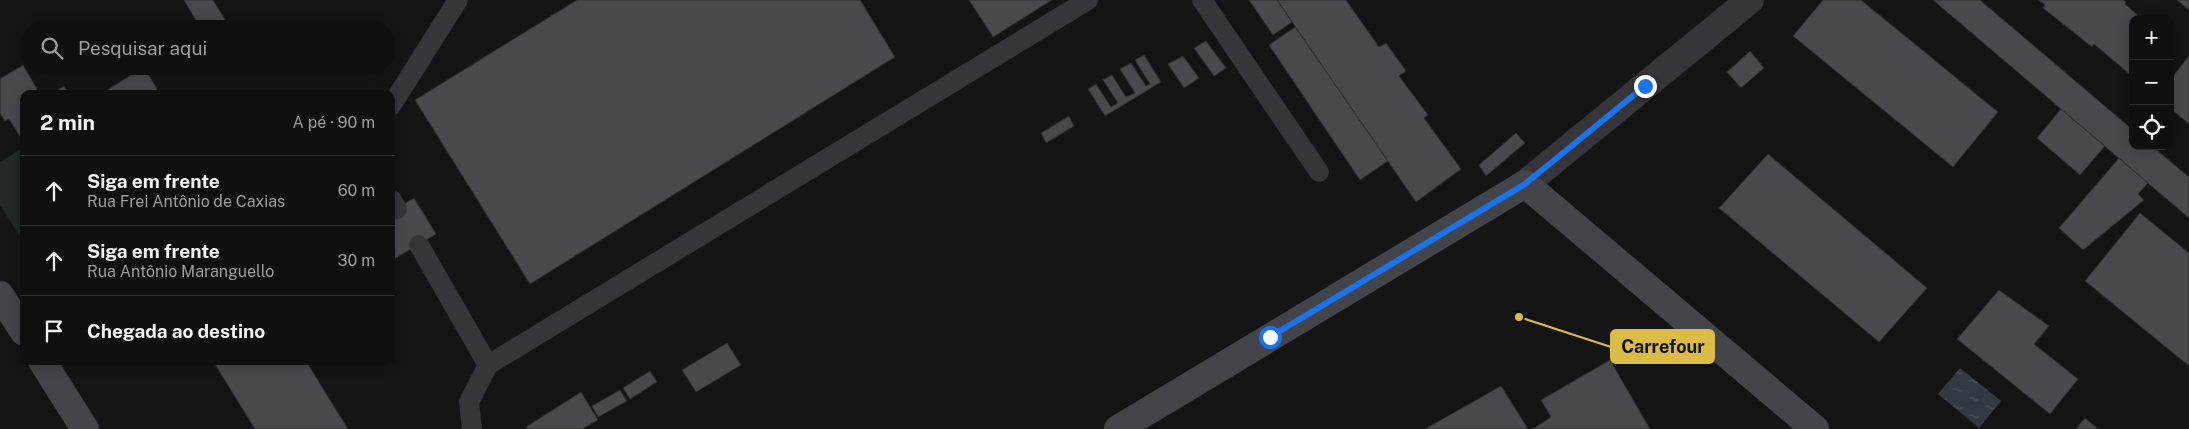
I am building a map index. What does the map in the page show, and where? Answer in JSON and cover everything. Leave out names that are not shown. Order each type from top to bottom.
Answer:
[{"type":"street","points":[[1118,429],[1525,184],[1750,0]]},
{"type":"street","points":[[1525,184],[1815,429]]},
{"type":"street","points":[[0,295],[20,326]]},
{"type":"street","points":[[45,365],[85,429]]},
{"type":"lane","points":[[395,100],[458,0]]},
{"type":"lane","points":[[472,429],[469,402],[488,365],[1088,0]]},
{"type":"lane","points":[[1202,0],[1319,172]]},
{"type":"lane","points":[[418,245],[488,365]]},
{"type":"shaded area","points":[[20,150],[20,237],[0,205],[0,162]]},
{"type":"water","points":[[1960,368],[2001,401],[1979,428],[1938,394]]},
{"type":"building","points":[[184,0],[213,0],[225,20],[196,20]]},
{"type":"building","points":[[577,0],[860,0],[895,57],[530,284],[415,100]]},
{"type":"building","points":[[969,0],[1052,0],[993,37]]},
{"type":"building","points":[[1249,0],[1277,0],[1292,22],[1273,35]]},
{"type":"building","points":[[1277,0],[1346,0],[1379,47],[1386,43],[1406,71],[1399,76],[1428,115],[1424,118],[1461,169],[1416,202]]},
{"type":"building","points":[[1823,0],[1861,0],[1998,112],[1953,167],[1793,36]]},
{"type":"building","points":[[1933,0],[1980,0],[2129,127],[2129,150],[2157,150],[2189,177],[2189,218]]},
{"type":"building","points":[[2039,0],[2123,0],[2126,2],[2125,4],[2137,15],[2129,15],[2129,74],[2094,44],[2092,47],[2043,8],[2045,5]]},
{"type":"building","points":[[2177,0],[2189,0],[2189,10]]},
{"type":"building","points":[[1295,27],[1388,161],[1360,180],[1269,45]]},
{"type":"building","points":[[1206,41],[1226,68],[1214,76],[1194,48]]},
{"type":"building","points":[[1750,51],[1764,68],[1741,88],[1727,72]]},
{"type":"building","points":[[1144,55],[1161,82],[1105,116],[1088,89],[1096,84],[1111,107],[1118,103],[1103,80],[1112,75],[1126,97],[1135,93],[1120,69],[1131,63],[1146,86],[1150,84],[1135,60]]},
{"type":"building","points":[[1183,56],[1199,78],[1184,88],[1168,64]]},
{"type":"building","points":[[2189,57],[2189,124],[2174,111],[2174,75]]},
{"type":"building","points":[[20,67],[20,75],[29,75],[38,90],[20,90],[20,136],[9,119],[5,121],[0,113],[0,79]]},
{"type":"building","points":[[131,75],[149,75],[158,90],[107,90]]},
{"type":"building","points":[[64,86],[66,90],[58,90]]},
{"type":"building","points":[[2061,109],[2105,146],[2080,175],[2037,138]]},
{"type":"building","points":[[1069,116],[1074,126],[1046,143],[1041,133]]},
{"type":"building","points":[[1516,133],[1525,143],[1486,176],[1479,165]]},
{"type":"building","points":[[1768,154],[1927,288],[1879,342],[1719,208]]},
{"type":"building","points":[[2119,158],[2148,183],[2138,194],[2144,200],[2083,250],[2059,228]]},
{"type":"building","points":[[414,198],[436,234],[395,259],[395,210]]},
{"type":"building","points":[[2140,213],[2189,253],[2189,366],[2085,281]]},
{"type":"building","points":[[1999,290],[2049,326],[2034,344],[2078,379],[2050,414],[1957,339]]},
{"type":"building","points":[[727,343],[741,365],[696,392],[682,370]]},
{"type":"building","points":[[1610,360],[1650,429],[1533,429],[1551,417],[1541,400]]},
{"type":"building","points":[[215,365],[308,365],[348,429],[255,429]]},
{"type":"building","points":[[650,371],[657,382],[630,399],[623,388]]},
{"type":"building","points":[[1501,386],[1528,429],[1425,429]]},
{"type":"building","points":[[620,390],[627,401],[598,417],[592,406]]},
{"type":"building","points":[[581,392],[598,420],[582,429],[528,429],[526,427]]},
{"type":"building","points":[[2085,418],[2098,429],[2076,429]]},
{"type":"place","name":"Carrefour","points":[[1519,317]]},
{"type":"route","points":[[1270,337],[1525,184],[1645,86]]}]
